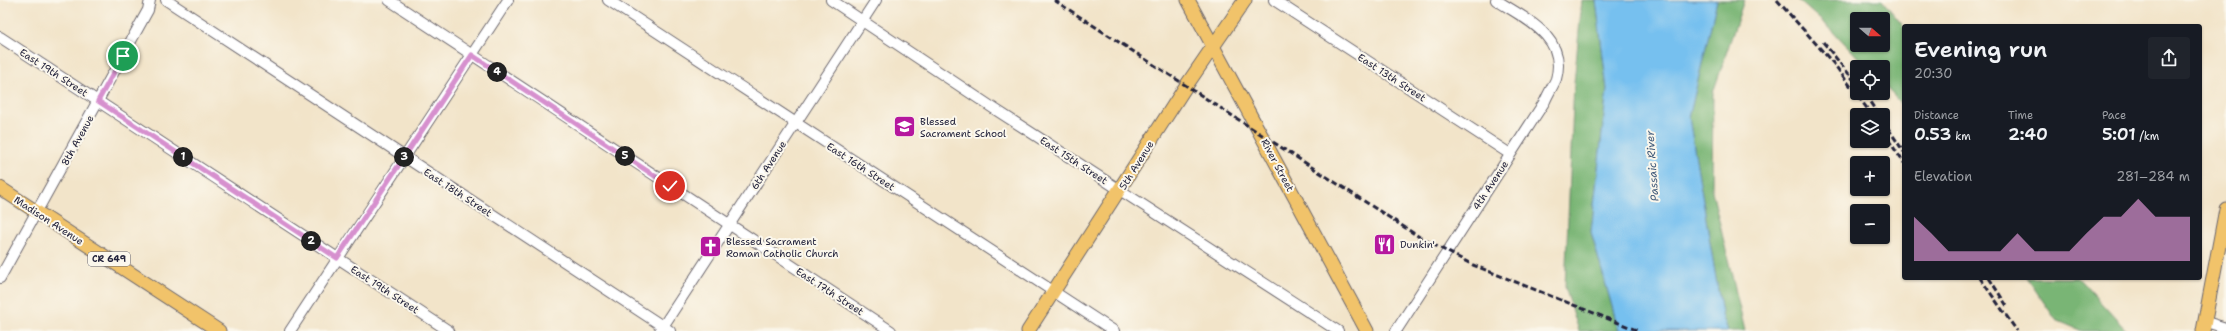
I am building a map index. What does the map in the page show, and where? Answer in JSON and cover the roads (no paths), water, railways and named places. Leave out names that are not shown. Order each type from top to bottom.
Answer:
[{"type":"main road","name":"River Street","points":[[1188,0],[1367,331]]},
{"type":"main road","name":"5th Avenue","points":[[1028,331],[1186,86],[1214,48],[1245,0]]},
{"type":"main road","name":"Madison Avenue","points":[[0,188],[219,331]]},
{"type":"main road","points":[[2204,326],[2226,209]]},
{"type":"street","name":"8th Avenue","points":[[0,278],[148,10],[150,0]]},
{"type":"street","name":"East 18th Street","points":[[166,0],[664,330]]},
{"type":"street","name":"East 17th Street","points":[[389,0],[891,331]]},
{"type":"street","points":[[290,331],[508,0]]},
{"type":"street","name":"East 16th Street","points":[[608,0],[1114,331]]},
{"type":"street","name":"East 15th Street","points":[[831,0],[1338,331]]},
{"type":"street","name":"6th Avenue","points":[[664,330],[729,225],[876,0]]},
{"type":"street","name":"East 13th Street","points":[[1274,0],[1510,154]]},
{"type":"street","name":"4th Avenue","points":[[1396,331],[1545,101],[1556,79],[1558,67],[1556,53],[1546,33],[1496,0]]},
{"type":"street","name":"East 19th Street","points":[[0,37],[449,331]]},
{"type":"street","points":[[2204,326],[2226,328]]},
{"type":"water","name":"Passaic River","points":[[1596,0],[1717,0],[1689,118],[1722,314],[1728,331],[1619,331],[1591,232],[1607,89]]},
{"type":"railway","points":[[1054,0],[1421,238],[1473,265],[1639,331]]},
{"type":"railway","points":[[1777,0],[1834,64],[1867,108]]},
{"type":"railway","points":[[1823,42],[1850,75]]},
{"type":"railway","points":[[1868,100],[1874,108]]},
{"type":"railway","points":[[1890,131],[1902,149]]},
{"type":"railway","points":[[1890,142],[1902,160]]},
{"type":"railway","points":[[1981,280],[2017,331]]},
{"type":"railway","points":[[1990,280],[2007,306]]},
{"type":"place","name":"Blessed Sacrament School","points":[[905,127]]},
{"type":"place","name":"Dunkin'","points":[[1384,244]]},
{"type":"place","name":"Blessed Sacrament Roman Catholic Church","points":[[711,247]]}]
